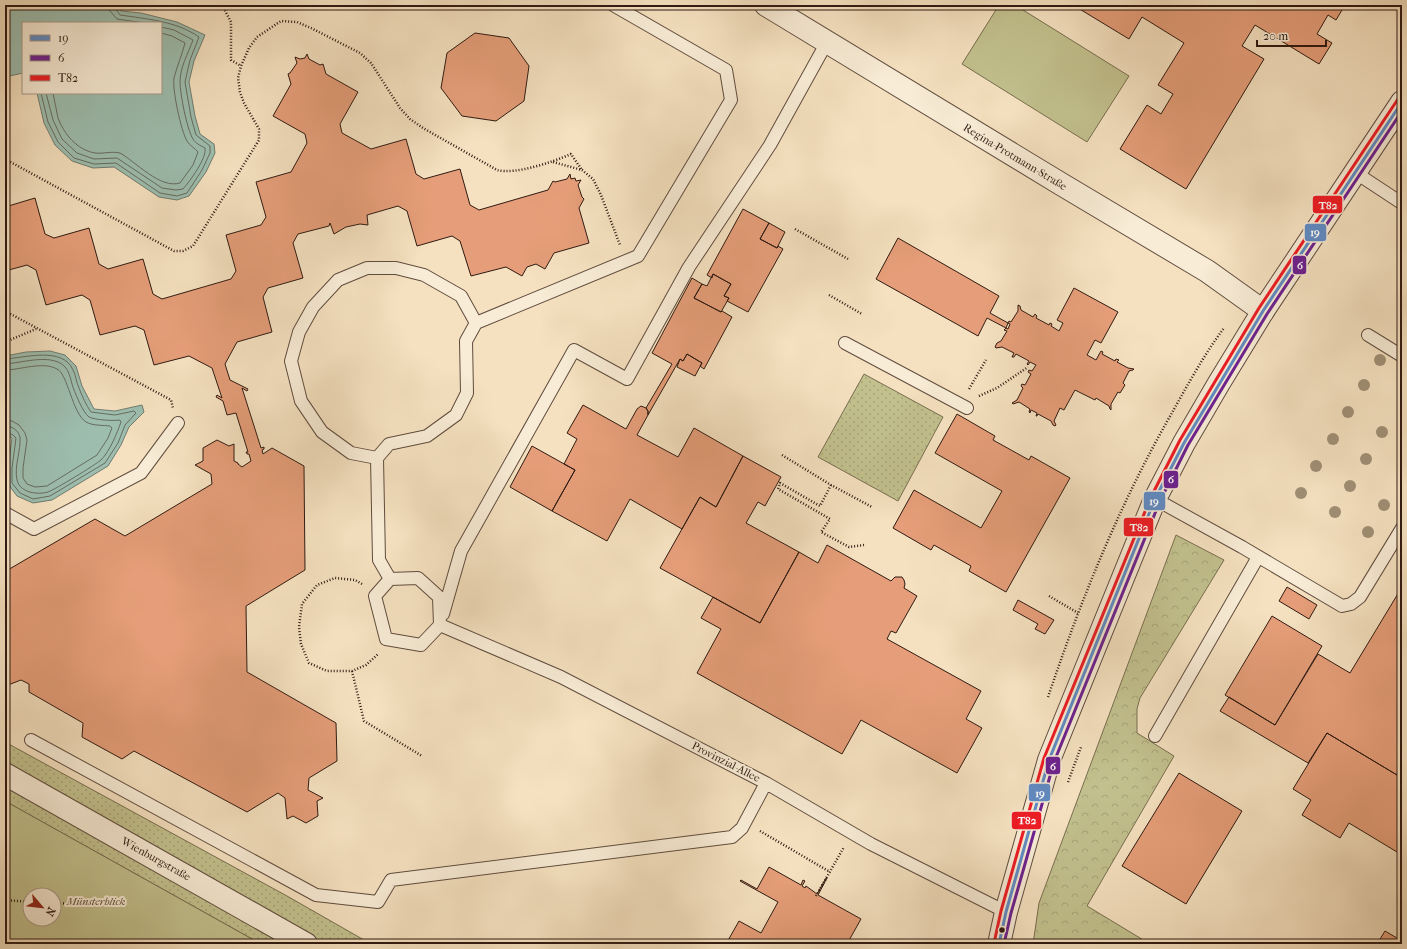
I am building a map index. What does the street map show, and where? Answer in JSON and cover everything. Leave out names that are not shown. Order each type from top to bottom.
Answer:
[{"type":"street","name":"Regina-Protmann-Straße","points":[[766,5],[1207,271],[1263,311]]},
{"type":"street","points":[[999,944],[1006,912],[1049,760],[1155,499],[1203,410],[1263,311],[1402,102]]},
{"type":"street","name":"Wienburgstraße","points":[[5,774],[306,944]]},
{"type":"lane","points":[[390,579],[379,560],[377,458],[389,444],[427,436],[456,415],[466,393],[466,341],[476,323],[638,256],[731,100],[726,70],[613,5]]},
{"type":"lane","points":[[440,625],[438,597],[418,578],[390,579],[375,596],[386,639],[421,645],[440,625],[461,551],[574,350],[627,379],[689,267],[770,145],[827,42]]},
{"type":"lane","points":[[1356,173],[1400,202]]},
{"type":"lane","points":[[377,458],[351,453],[322,432],[301,401],[291,361],[299,332],[313,307],[338,280],[367,268],[396,268],[424,275],[461,296],[476,323]]},
{"type":"lane","points":[[1368,335],[1402,356]]},
{"type":"lane","points":[[845,343],[964,406]]},
{"type":"lane","points":[[5,513],[34,529],[141,473],[178,423]]},
{"type":"lane","points":[[1155,499],[1258,557],[1337,604],[1346,605],[1356,602],[1402,528]]},
{"type":"lane","points":[[1155,736],[1258,557]]},
{"type":"lane","name":"Provinzial-Allee","points":[[440,625],[561,677],[766,783],[871,844],[1006,912]]},
{"type":"lane","points":[[31,740],[316,895],[378,902],[391,880],[732,836],[742,828],[766,783]]},
{"type":"path","points":[[148,5],[157,9],[177,5]]},
{"type":"path","points":[[222,5],[231,22],[231,60],[241,66]]},
{"type":"path","points":[[5,159],[174,251],[183,251],[193,246],[259,140],[259,129],[244,103],[240,92],[238,78],[241,66],[249,48],[257,37],[281,20],[297,22],[360,53],[371,63],[400,108],[410,119],[497,170],[504,172],[553,162],[571,154],[582,170],[593,179],[601,195],[626,261]]},
{"type":"path","points":[[553,162],[582,170]]},
{"type":"path","points":[[795,229],[848,259]]},
{"type":"path","points":[[829,295],[862,314]]},
{"type":"path","points":[[5,311],[171,400],[178,423]]},
{"type":"path","points":[[5,342],[36,328]]},
{"type":"path","points":[[964,406],[986,360]]},
{"type":"path","points":[[964,406],[997,388],[1028,367]]},
{"type":"path","points":[[782,455],[831,485],[872,507]]},
{"type":"path","points":[[831,485],[820,506],[780,483],[778,489],[830,519],[821,532],[849,547],[864,545]]},
{"type":"path","points":[[375,596],[370,589],[355,580],[335,578],[317,585],[302,604],[299,627],[301,644],[309,663],[327,671],[352,671],[366,665],[380,652],[386,639]]},
{"type":"path","points":[[1049,596],[1078,613]]},
{"type":"path","points":[[352,671],[364,721],[422,756]]},
{"type":"path","points":[[745,823],[830,872]]},
{"type":"path","points":[[816,896],[853,833]]},
{"type":"path","points":[[5,900],[22,901]]},
{"type":"path","points":[[62,903],[79,904]]},
{"type":"green space","points":[[999,5],[1015,5],[1129,76],[1087,142],[962,64]]},
{"type":"green space","points":[[864,374],[943,417],[898,501],[818,457]]},
{"type":"green space","points":[[1176,535],[1224,560],[1140,698],[1137,709],[1137,733],[1174,756],[1087,906],[1150,944],[1033,944],[1039,903]]},
{"type":"green space","points":[[5,742],[287,896],[371,944],[261,944],[5,801]]},
{"type":"green space","name":"Münsterblick","points":[[5,801],[261,944],[5,944]]},
{"type":"water","points":[[5,5],[117,5],[121,11],[141,13],[177,22],[205,35],[194,61],[189,82],[200,134],[214,144],[215,153],[206,172],[189,196],[177,200],[159,197],[114,167],[93,168],[72,161],[55,145],[44,123],[37,94],[162,94],[162,22],[22,22],[22,73],[5,77]]},
{"type":"water","points":[[50,351],[65,355],[76,366],[82,386],[94,409],[115,411],[142,405],[144,412],[129,427],[121,445],[108,466],[52,500],[33,503],[17,496],[8,484],[8,468],[12,438],[5,434],[5,356],[26,352]]},
{"type":"building","points":[[1073,5],[1345,5],[1336,20],[1328,15],[1317,34],[1332,43],[1319,64],[1255,25],[1242,46],[1264,59],[1186,189],[1120,149],[1147,105],[1161,114],[1173,94],[1158,85],[1184,43],[1142,17],[1129,39]]},
{"type":"building","points":[[475,33],[509,38],[529,66],[524,101],[496,121],[462,116],[441,88],[447,53]]},
{"type":"building","points":[[307,54],[309,59],[320,65],[323,64],[326,74],[358,92],[340,124],[342,133],[371,149],[406,139],[416,174],[424,179],[460,169],[470,205],[479,210],[548,190],[553,181],[555,182],[567,179],[570,174],[571,179],[575,178],[576,181],[581,180],[578,185],[584,199],[579,208],[589,243],[554,253],[545,269],[536,264],[527,267],[522,276],[506,267],[471,276],[460,241],[452,236],[417,246],[407,211],[398,206],[367,215],[368,225],[360,224],[346,227],[334,234],[330,223],[329,226],[298,234],[293,243],[303,278],[268,288],[263,297],[272,332],[237,342],[225,364],[230,380],[248,389],[247,391],[242,388],[261,448],[264,447],[262,450],[263,454],[272,448],[304,466],[305,570],[246,606],[247,672],[336,723],[337,761],[309,778],[308,790],[323,798],[317,801],[318,816],[306,823],[293,816],[287,819],[285,798],[278,793],[247,812],[134,751],[122,759],[82,737],[83,723],[29,692],[29,684],[21,680],[8,685],[5,684],[5,571],[95,519],[125,536],[212,484],[211,474],[195,465],[203,461],[203,448],[217,440],[229,446],[234,444],[234,461],[242,467],[251,461],[249,454],[246,452],[248,452],[236,413],[227,415],[223,401],[216,397],[217,395],[222,398],[212,368],[189,356],[154,365],[144,330],[135,326],[100,335],[90,300],[82,295],[46,305],[36,270],[27,265],[5,271],[5,207],[35,198],[45,234],[54,238],[89,228],[99,264],[108,269],[143,259],[153,294],[162,299],[231,279],[236,271],[226,235],[261,225],[266,217],[256,182],[291,172],[307,143],[305,134],[273,116],[291,84],[288,74],[297,63],[295,57],[300,59],[305,58]]},
{"type":"building","points":[[743,209],[769,223],[760,239],[777,248],[778,246],[783,249],[748,312],[727,301],[729,298],[724,296],[731,284],[713,274],[712,278],[707,275]]},
{"type":"building","points":[[769,223],[785,232],[777,248],[760,239]]},
{"type":"building","points":[[898,238],[999,296],[990,313],[1008,323],[1006,328],[987,318],[978,336],[876,279]]},
{"type":"building","points":[[713,274],[731,284],[724,296],[729,298],[721,312],[694,298],[702,284],[707,286]]},
{"type":"building","points":[[692,278],[702,284],[694,298],[732,317],[704,369],[700,366],[702,363],[687,354],[683,361],[680,359],[648,415],[646,408],[672,364],[652,353]]},
{"type":"building","points":[[1074,288],[1118,312],[1101,343],[1095,340],[1087,355],[1096,360],[1101,351],[1103,352],[1102,354],[1115,361],[1116,359],[1119,360],[1117,362],[1128,368],[1134,369],[1129,371],[1123,383],[1125,385],[1120,393],[1118,392],[1111,404],[1111,410],[1109,406],[1096,398],[1095,400],[1075,390],[1064,410],[1060,408],[1054,421],[1055,426],[1051,421],[1038,414],[1036,416],[1037,413],[1031,410],[1030,413],[1030,409],[1019,402],[1012,403],[1017,400],[1023,388],[1021,386],[1022,384],[1025,385],[1031,374],[1028,372],[1029,370],[1032,371],[1036,365],[1030,362],[1028,365],[1027,364],[1029,361],[1016,354],[1012,357],[1014,353],[1002,347],[995,347],[1007,331],[1004,330],[1006,328],[1008,329],[1010,324],[1008,323],[1009,321],[1011,322],[1018,311],[1018,305],[1020,306],[1021,310],[1033,317],[1035,314],[1037,316],[1036,318],[1049,325],[1050,323],[1052,324],[1051,326],[1059,331],[1063,323],[1057,320]]},
{"type":"building","points":[[687,354],[702,363],[695,376],[677,367],[680,359],[683,361]]},
{"type":"building","points":[[583,405],[626,429],[637,409],[641,406],[646,408],[648,415],[637,435],[678,457],[694,428],[743,456],[716,507],[700,497],[682,529],[630,499],[607,541],[552,511],[575,470],[564,464],[577,439],[567,433]]},
{"type":"building","points":[[957,414],[995,436],[993,440],[1029,460],[1031,456],[1070,478],[1006,592],[969,571],[971,566],[934,545],[931,550],[893,528],[914,490],[981,528],[1002,491],[935,453]]},
{"type":"building","points":[[532,446],[575,470],[552,511],[510,487]]},
{"type":"building","points":[[743,456],[781,477],[765,506],[758,502],[746,523],[799,552],[760,623],[660,568],[700,497],[716,507]]},
{"type":"building","points":[[827,545],[891,581],[895,577],[902,577],[905,584],[904,588],[917,596],[896,633],[891,631],[887,639],[981,691],[966,719],[982,728],[957,773],[861,720],[842,754],[697,673],[721,629],[701,618],[713,597],[760,623],[799,552],[818,563]]},
{"type":"building","points":[[1287,587],[1317,605],[1309,619],[1279,601]]},
{"type":"building","points":[[1402,587],[1402,778],[1327,733],[1308,763],[1220,711],[1229,697],[1275,725],[1318,654],[1350,673]]},
{"type":"building","points":[[1018,600],[1054,620],[1045,634],[1035,629],[1038,624],[1013,610]]},
{"type":"building","points":[[1272,616],[1322,646],[1275,725],[1225,695]]},
{"type":"building","points":[[1327,733],[1402,778],[1402,855],[1349,823],[1340,838],[1302,815],[1311,800],[1293,789]]},
{"type":"building","points":[[1179,773],[1242,811],[1186,904],[1122,866]]},
{"type":"building","points":[[769,867],[801,885],[803,880],[805,881],[802,886],[805,888],[806,886],[817,894],[827,878],[818,895],[861,919],[847,944],[726,944],[739,921],[761,933],[778,902],[740,881],[741,880],[757,889]]},
{"type":"building","points":[[1385,931],[1402,941],[1402,944],[1377,944]]},
{"type":"transit line","name":"T82","points":[[994,943],[1001,911],[1044,758],[1151,497],[1180,440],[1259,308],[1398,99]]},
{"type":"transit line","name":"19","points":[[999,944],[1006,912],[1049,760],[1155,499],[1184,443],[1263,311],[1402,102]]},
{"type":"transit line","name":"6","points":[[1004,944],[1011,913],[1054,762],[1160,501],[1188,445],[1267,314],[1402,111]]}]
